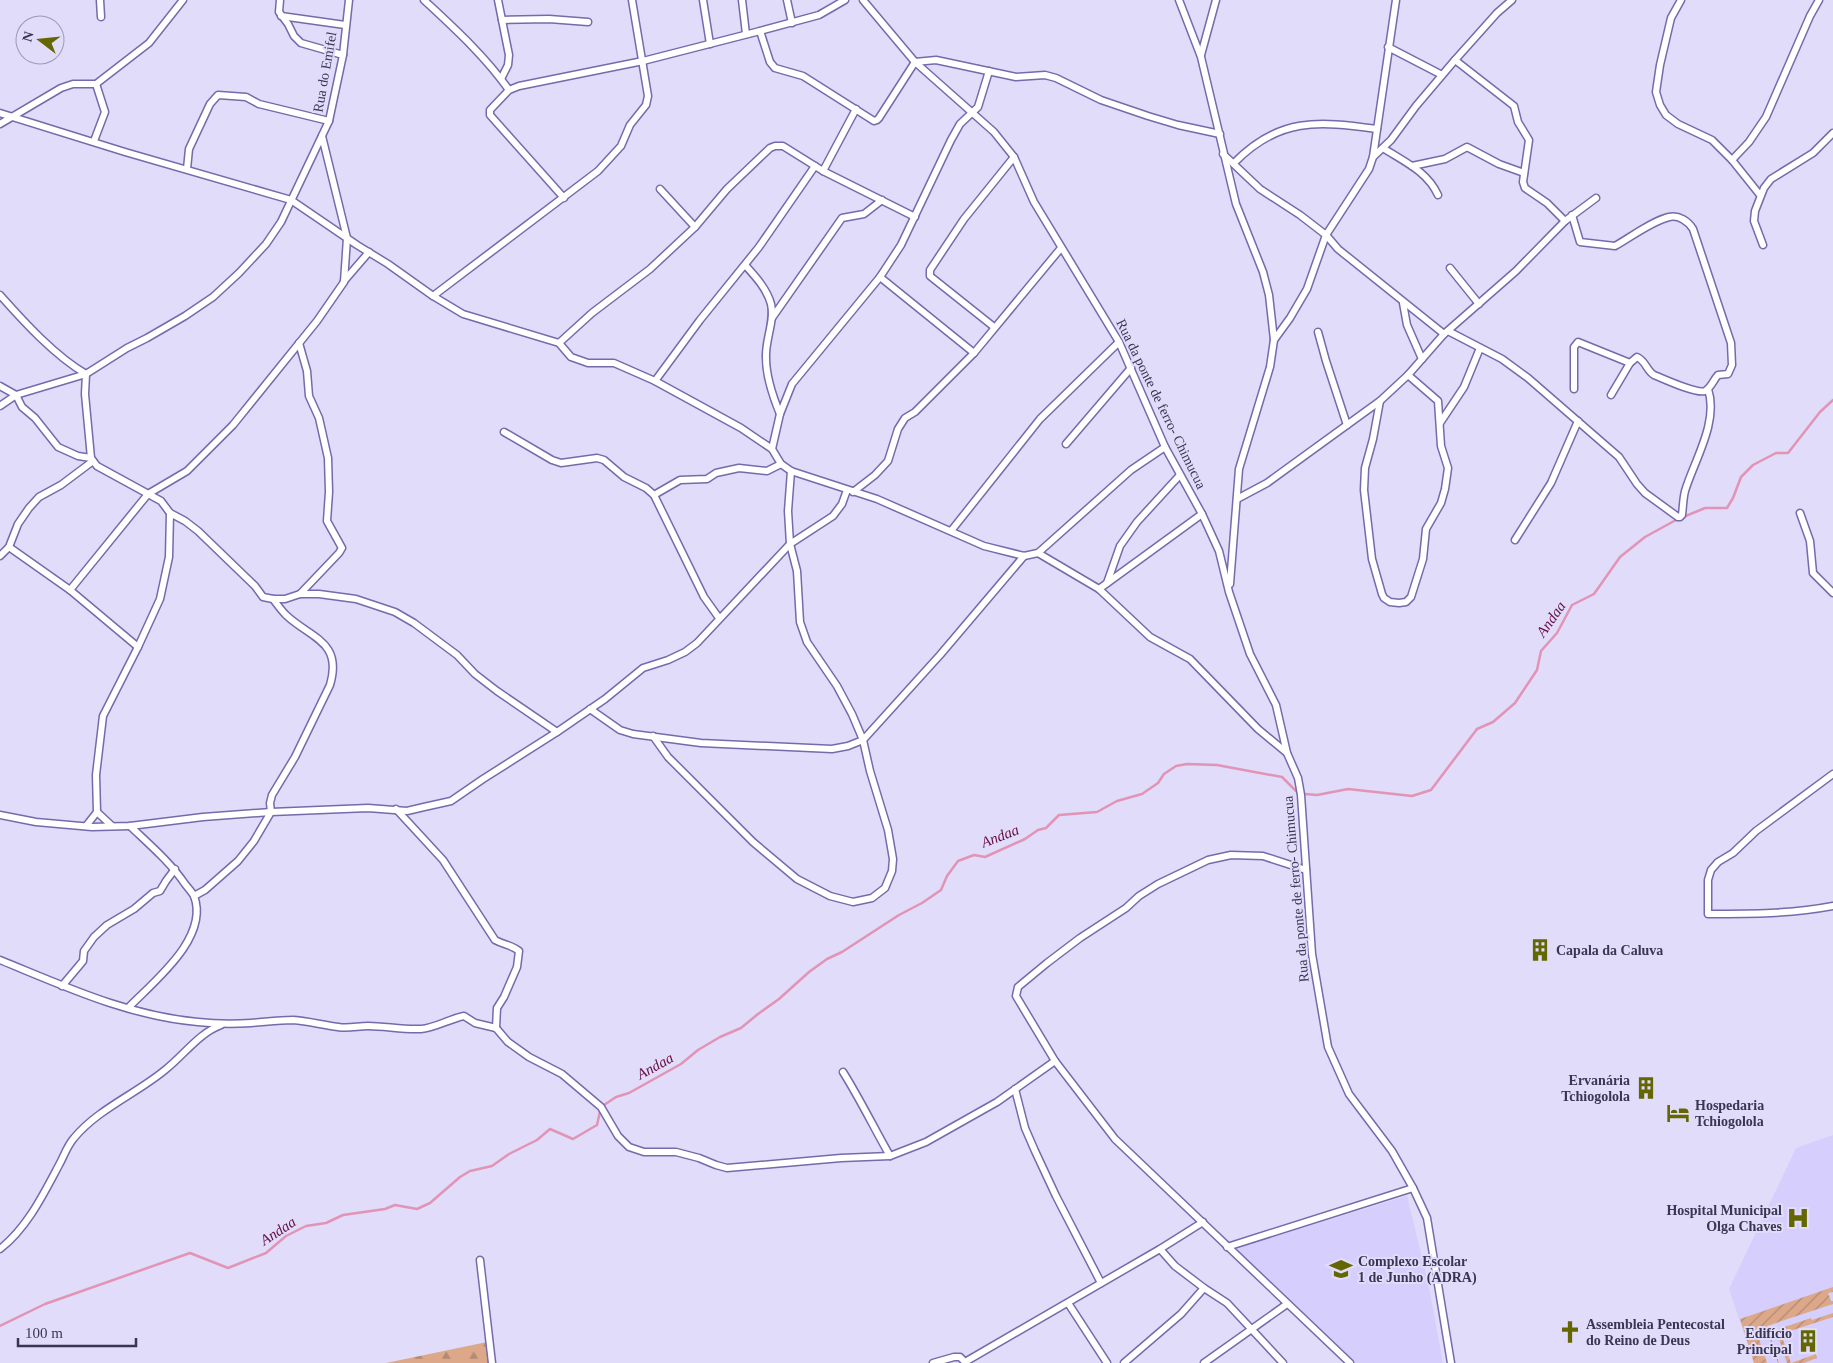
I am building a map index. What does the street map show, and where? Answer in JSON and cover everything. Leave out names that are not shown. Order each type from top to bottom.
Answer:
[{"type":"street","points":[[100,0],[102,17]]},
{"type":"street","points":[[0,124],[61,88],[73,84],[96,84],[149,43],[183,0]]},
{"type":"street","points":[[280,0],[279,12],[294,36],[301,43],[343,55]]},
{"type":"street","name":"Rua do Emifel","points":[[0,406],[16,395],[86,374],[126,348],[148,338],[185,316],[213,297],[266,244],[281,222],[329,122],[343,55],[349,0]]},
{"type":"street","points":[[424,0],[462,36],[509,90]]},
{"type":"street","points":[[498,0],[509,55],[508,65],[501,79]]},
{"type":"street","points":[[433,296],[564,198],[598,171],[616,152],[630,125],[646,104],[648,96],[632,0]]},
{"type":"street","points":[[703,0],[710,44]]},
{"type":"street","points":[[742,0],[746,34]]},
{"type":"street","points":[[787,0],[792,23]]},
{"type":"street","points":[[564,198],[490,116],[490,110],[509,90],[520,86],[643,61],[792,23],[819,15],[845,0]]},
{"type":"street","name":"Rua da ponte de ferro- Chimucua","points":[[863,0],[915,62],[994,132],[1014,157],[1034,202],[1119,342],[1165,447],[1202,514],[1219,551],[1250,654],[1276,705],[1287,753],[1298,778],[1301,796],[1312,954],[1328,1047],[1348,1094],[1392,1151],[1427,1218],[1451,1363]]},
{"type":"street","points":[[1179,0],[1201,57],[1236,204],[1263,272],[1269,295],[1274,340],[1270,367],[1239,469],[1230,592]]},
{"type":"street","points":[[1201,57],[1216,0]]},
{"type":"street","points":[[1274,340],[1308,289],[1326,235],[1369,169],[1373,157],[1396,0]]},
{"type":"street","points":[[1373,157],[1391,140],[1455,60],[1497,13],[1512,0]]},
{"type":"street","points":[[1681,0],[1671,18],[1660,64],[1656,92],[1660,105],[1666,115],[1672,120],[1712,140],[1732,160],[1760,195]]},
{"type":"street","points":[[1732,160],[1766,118],[1810,16],[1819,0]]},
{"type":"street","points":[[281,16],[345,25]]},
{"type":"street","points":[[502,20],[549,19],[588,22]]},
{"type":"street","points":[[760,31],[770,62],[775,68],[803,76],[874,121],[877,120],[915,62],[936,60],[1016,77],[1045,75],[1056,78],[1101,100],[1178,125],[1220,134]]},
{"type":"street","points":[[1388,47],[1442,75]]},
{"type":"street","points":[[1455,60],[1514,106],[1518,122],[1529,140],[1523,182],[1525,188],[1547,202],[1565,221]]},
{"type":"street","points":[[772,449],[780,414],[792,384],[880,277],[901,245],[951,140],[960,124],[978,107],[989,71]]},
{"type":"street","points":[[94,142],[105,112],[96,84]]},
{"type":"street","points":[[187,170],[189,149],[210,104],[218,95],[246,97],[259,104],[329,122]]},
{"type":"street","points":[[823,171],[856,109]]},
{"type":"street","points":[[0,113],[291,200],[433,296],[463,314],[559,343],[571,357],[588,363],[614,363],[655,382],[741,428],[772,449],[781,464],[791,471],[877,499],[984,546],[1024,556],[1038,553],[1131,470],[1165,447]]},
{"type":"street","points":[[1234,163],[1246,150],[1266,136],[1300,125],[1318,123],[1377,129]]},
{"type":"street","points":[[1763,244],[1754,221],[1754,211],[1760,195],[1771,179],[1813,153],[1833,133]]},
{"type":"street","points":[[322,136],[346,238],[344,282]]},
{"type":"street","points":[[559,343],[592,313],[650,269],[695,227],[727,189],[770,148],[775,146],[783,146],[823,171],[915,217]]},
{"type":"street","points":[[1412,166],[1444,159],[1467,147],[1499,164],[1524,173]]},
{"type":"street","points":[[1382,148],[1412,166],[1430,181],[1438,195]]},
{"type":"street","points":[[1223,154],[1260,189],[1300,214],[1326,235],[1338,249],[1403,303],[1446,332],[1502,359],[1528,378],[1619,457],[1637,484],[1645,492],[1680,518],[1684,494],[1706,434],[1711,402],[1708,390]]},
{"type":"street","points":[[994,327],[930,276],[930,270],[964,219],[1014,157]]},
{"type":"street","points":[[655,382],[700,320],[745,265],[815,166]]},
{"type":"street","points":[[660,189],[695,227]]},
{"type":"street","points":[[1237,499],[1267,483],[1380,401],[1408,375],[1446,332],[1516,271],[1565,221],[1596,198]]},
{"type":"street","points":[[772,318],[842,218],[864,214],[882,200]]},
{"type":"street","points":[[1572,215],[1580,242],[1610,246],[1615,246],[1670,217],[1680,217],[1689,222],[1731,343],[1731,371],[1728,374],[1718,375],[1708,390],[1700,392],[1654,375],[1649,372],[1645,364],[1638,357],[1630,363],[1611,395]]},
{"type":"street","points":[[0,816],[36,822],[86,826],[130,826],[203,817],[271,812],[368,808],[407,810],[451,801],[558,732],[643,668],[668,660],[696,644],[790,544],[833,516],[850,491],[875,475],[888,461],[898,429],[905,418],[915,412],[974,353],[1061,248]]},
{"type":"street","points":[[70,590],[148,494],[187,471],[233,425],[317,321],[344,282],[369,252]]},
{"type":"street","points":[[745,265],[765,289],[771,303],[772,318],[766,358],[774,400],[780,414]]},
{"type":"street","points":[[1450,268],[1479,304]]},
{"type":"street","points":[[880,277],[974,353]]},
{"type":"street","points":[[0,295],[39,336],[73,366],[86,374],[85,394],[92,460],[96,466],[161,501],[170,513],[185,521],[198,532],[255,586],[263,597],[273,600],[285,599],[300,594],[319,594],[356,599],[395,612],[414,622],[457,655],[497,691],[558,732]]},
{"type":"street","points":[[1403,303],[1407,326],[1422,359]]},
{"type":"street","points":[[1318,332],[1347,425]]},
{"type":"street","points":[[951,531],[1040,419],[1119,342]]},
{"type":"street","points":[[1574,389],[1574,347],[1578,342],[1630,363]]},
{"type":"street","points":[[299,343],[307,371],[309,396],[319,418],[328,458],[329,492],[327,521],[330,530],[340,542],[342,548],[300,594]]},
{"type":"street","points":[[1440,422],[1459,398],[1480,348]]},
{"type":"street","points":[[1066,444],[1131,368]]},
{"type":"street","points":[[1380,401],[1373,440],[1365,468],[1364,490],[1372,559],[1384,598],[1390,602],[1406,602],[1411,598],[1423,559],[1426,529],[1441,503],[1448,468],[1441,446],[1438,401],[1408,375]]},
{"type":"street","points":[[0,386],[16,395],[22,407],[35,418],[58,447],[92,460]]},
{"type":"street","points":[[1516,540],[1551,483],[1578,421]]},
{"type":"street","points":[[504,432],[552,460],[561,463],[597,458],[604,460],[624,477],[646,488],[654,495],[704,597],[719,618]]},
{"type":"street","points":[[0,556],[9,547],[18,524],[39,497],[61,485],[92,460]]},
{"type":"street","points":[[654,495],[680,480],[707,479],[716,473],[739,468],[767,471],[781,464]]},
{"type":"street","points":[[653,736],[675,763],[754,842],[796,879],[830,896],[852,902],[872,898],[885,888],[892,871],[893,859],[888,830],[870,771],[863,740],[852,714],[804,635],[800,622],[797,571],[790,544],[788,511],[791,471]]},
{"type":"street","points":[[1108,583],[1120,546],[1137,522],[1180,476]]},
{"type":"street","points":[[86,826],[97,812],[96,775],[103,716],[160,599],[169,557],[170,513]]},
{"type":"street","points":[[1800,513],[1810,541],[1813,573],[1833,593]]},
{"type":"street","points":[[1099,589],[1202,514]]},
{"type":"street","points":[[9,547],[70,590],[138,647]]},
{"type":"street","points":[[1038,553],[1099,589],[1150,637],[1190,659],[1258,729],[1287,753]]},
{"type":"street","points":[[590,709],[620,730],[701,743],[832,749],[848,746],[863,740],[940,655],[1024,556]]},
{"type":"street","points":[[194,896],[205,890],[247,852],[271,812],[270,803],[272,795],[295,757],[330,685],[334,672],[332,659],[324,642],[285,615],[273,600]]},
{"type":"street","points":[[1833,774],[1756,831],[1732,854],[1718,862],[1711,870],[1708,880],[1708,914],[1775,914],[1803,912],[1833,906]]},
{"type":"street","points":[[396,809],[443,860],[495,940],[513,946],[519,951],[517,967],[504,997],[496,1008],[496,1028]]},
{"type":"street","points":[[97,812],[112,826]]},
{"type":"street","points":[[128,1008],[175,960],[191,936],[198,918],[194,896],[175,869],[130,826]]},
{"type":"street","points":[[1306,870],[1263,856],[1231,855],[1208,860],[1158,884],[1139,896],[1126,908],[1080,938],[1047,963],[1018,987],[1016,996],[1055,1061],[1115,1139],[1347,1362]]},
{"type":"street","points":[[62,986],[83,961],[84,951],[94,937],[107,925],[134,909],[153,893],[160,891],[175,869]]},
{"type":"street","points":[[0,960],[110,1004],[197,1022],[225,1023],[284,1020],[308,1021],[338,1028],[366,1026],[419,1029],[430,1028],[450,1018],[464,1016],[475,1024],[496,1028],[508,1042],[529,1057],[562,1074],[601,1108],[618,1136],[629,1147],[644,1152],[676,1152],[727,1168],[841,1158],[890,1156],[926,1142],[997,1102],[1055,1061]]},
{"type":"street","points":[[0,1249],[20,1230],[47,1188],[74,1138],[110,1106],[128,1097],[164,1071],[211,1029],[225,1023]]},
{"type":"street","points":[[843,1072],[863,1104],[890,1156]]},
{"type":"street","points":[[1015,1089],[1025,1128],[1034,1151],[1101,1283]]},
{"type":"street","points":[[1227,1247],[1413,1188]]},
{"type":"street","points":[[933,1363],[960,1357],[965,1363],[1203,1222]]},
{"type":"street","points":[[1160,1249],[1175,1266],[1227,1303],[1283,1363]]},
{"type":"street","points":[[480,1260],[492,1363]]},
{"type":"street","points":[[1124,1363],[1181,1314],[1204,1288]]},
{"type":"street","points":[[1068,1303],[1107,1363]]},
{"type":"street","points":[[1204,1363],[1287,1304]]},
{"type":"shaded area","name":"Hospital Municipal Olga Chaves","points":[[1833,1135],[1833,1363],[1754,1363],[1729,1289],[1796,1148]]},
{"type":"shaded area","name":"Complexo Escolar 1 de Junho (ADRA)","points":[[1407,1196],[1428,1282],[1443,1363],[1354,1363],[1235,1248]]},
{"type":"green space","points":[[1833,1287],[1833,1292],[1828,1293],[1833,1304],[1767,1326],[1779,1363],[1766,1327],[1756,1330],[1767,1363],[1754,1363],[1740,1319]]},
{"type":"green space","points":[[1833,1313],[1833,1317],[1781,1334],[1791,1363],[1787,1363],[1776,1330]]},
{"type":"green space","points":[[487,1342],[489,1363],[386,1363]]},
{"type":"green space","points":[[1816,1354],[1817,1358],[1804,1363],[1791,1363]]},
{"type":"waterway","name":"Andaa","points":[[1305,794],[1317,795],[1348,789],[1412,796],[1431,790],[1477,729],[1493,722],[1515,703],[1537,670],[1541,651],[1557,633],[1572,605],[1594,594],[1620,557],[1645,537],[1676,520],[1705,508],[1727,508],[1741,477],[1753,465],[1776,453],[1788,453],[1820,412],[1833,400]]},
{"type":"waterway","name":"Andaa","points":[[0,1326],[45,1304],[190,1253],[228,1268],[266,1253],[286,1236],[306,1226],[326,1223],[343,1215],[385,1209],[395,1205],[417,1209],[430,1203],[460,1177],[470,1171],[492,1166],[509,1154],[537,1140],[550,1129],[573,1139],[597,1125],[601,1107],[616,1097],[629,1093],[681,1064],[698,1050],[720,1037],[741,1028],[827,959],[842,952],[941,890],[947,876],[958,861],[974,855],[985,857],[1025,839],[1038,830],[1046,828],[1059,815],[1097,812],[1117,801],[1142,794],[1158,783],[1164,774],[1176,766],[1187,764],[1217,765],[1282,777],[1296,791]]},
{"type":"place","name":"Capala da Caluva","points":[[1540,950]]},
{"type":"place","name":"Ervanária Tchiogolola","points":[[1646,1088]]},
{"type":"place","name":"Hospedaria Tchiogolola","points":[[1678,1113]]},
{"type":"place","name":"Hospital Municipal Olga Chaves","points":[[1798,1218]]},
{"type":"place","name":"Complexo Escolar 1 de Junho (ADRA)","points":[[1341,1269]]},
{"type":"place","name":"Assembleia Pentecostal do Reino de Deus","points":[[1570,1332]]},
{"type":"place","name":"Edifício Principal","points":[[1808,1341]]}]
